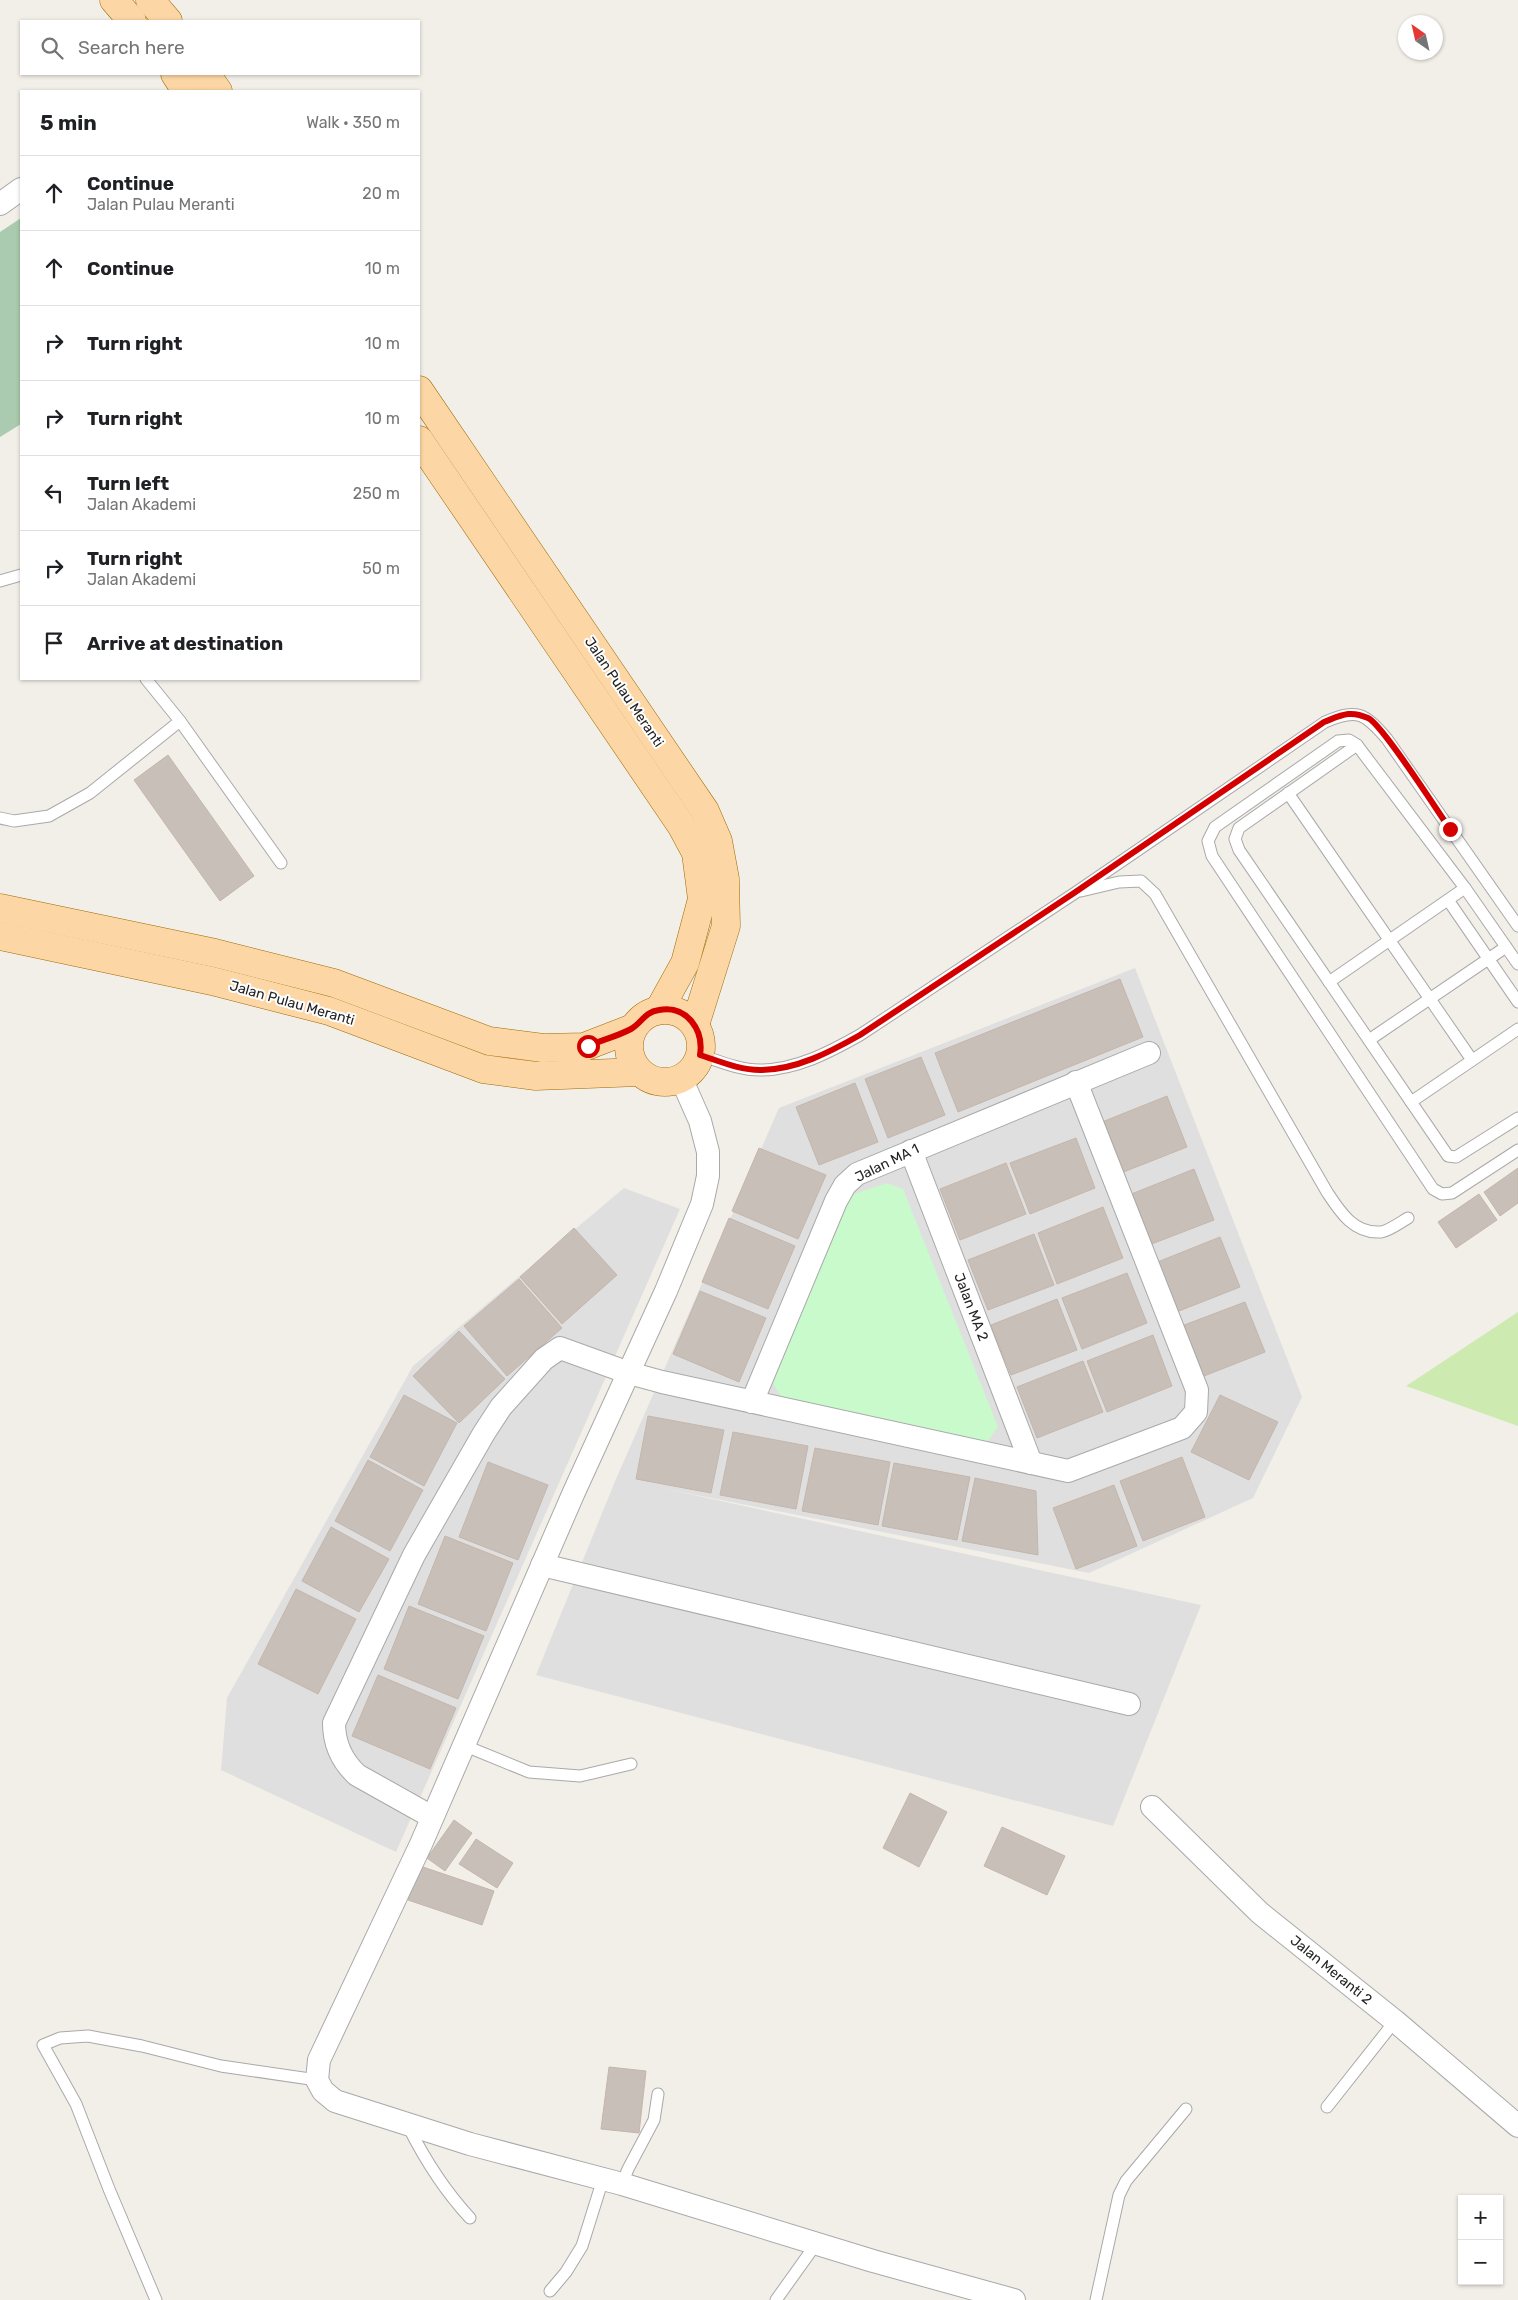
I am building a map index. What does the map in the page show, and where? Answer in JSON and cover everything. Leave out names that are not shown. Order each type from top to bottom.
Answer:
[{"type":"main road","points":[[114,0],[131,20]]},
{"type":"main road","points":[[150,0],[167,20]]},
{"type":"main road","points":[[207,75],[217,90]]},
{"type":"main road","name":"Jalan Pulau Meranti","points":[[420,391],[704,810],[718,841],[725,879],[726,926],[695,1024]]},
{"type":"main road","name":"Jalan Pulau Meranti","points":[[420,441],[681,825],[696,854],[702,900],[685,963],[659,1010]]},
{"type":"main road","name":"Jalan Pulau Meranti","points":[[0,908],[215,953],[334,983],[488,1041],[543,1048],[584,1047],[633,1028]]},
{"type":"main road","name":"Jalan Pulau Meranti","points":[[0,936],[212,981],[329,1011],[483,1069],[536,1076],[639,1072]]},
{"type":"main road","points":[[659,1010],[679,1012],[695,1024],[702,1045],[700,1055],[693,1069],[681,1078],[670,1082],[659,1082],[639,1072],[633,1065],[628,1047],[633,1028],[648,1013],[659,1010]]},
{"type":"street","points":[[0,204],[20,190]]},
{"type":"street","name":"Jalan MA 1","points":[[752,1402],[836,1201],[857,1174],[1149,1053]]},
{"type":"street","points":[[681,1078],[702,1128],[708,1152],[708,1176],[702,1204],[629,1374],[542,1564],[432,1817],[319,2060],[317,2080],[323,2091],[335,2101],[470,2144],[613,2181],[816,2244],[1014,2300]]},
{"type":"street","points":[[432,1817],[358,1775],[347,1765],[334,1738],[334,1723],[414,1555],[502,1407],[544,1359],[560,1348],[629,1374],[1068,1471],[1182,1428],[1196,1412],[1197,1390],[1076,1082]]},
{"type":"street","name":"Jalan MA 2","points":[[911,1151],[1031,1463]]},
{"type":"street","points":[[542,1564],[1129,1704]]},
{"type":"street","name":"Jalan Meranti 2","points":[[1152,1806],[1260,1913],[1395,2022],[1518,2126]]},
{"type":"lane","points":[[0,581],[20,575]]},
{"type":"lane","points":[[147,680],[180,721],[282,862]]},
{"type":"lane","points":[[700,1055],[732,1066],[760,1070],[793,1065],[826,1054],[860,1035],[1074,893],[1324,722],[1346,713],[1370,719],[1387,739],[1517,923]]},
{"type":"lane","points":[[0,818],[14,821],[49,816],[90,793],[180,721]]},
{"type":"lane","points":[[1518,964],[1465,888],[1357,745],[1349,740],[1338,741],[1215,827],[1208,841],[1212,856],[1433,1189],[1442,1194],[1452,1193],[1518,1150]]},
{"type":"lane","points":[[1357,745],[1239,828],[1235,839],[1239,850],[1448,1156],[1456,1157],[1518,1118]]},
{"type":"lane","points":[[1288,793],[1472,1060]]},
{"type":"lane","points":[[1074,893],[1119,882],[1140,882],[1155,894],[1327,1192],[1344,1218],[1362,1230],[1382,1232],[1408,1218]]},
{"type":"lane","points":[[1329,982],[1465,888]]},
{"type":"lane","points":[[1448,900],[1518,1002]]},
{"type":"lane","points":[[1369,1040],[1506,947]]},
{"type":"lane","points":[[1412,1102],[1518,1029]]},
{"type":"lane","points":[[463,1746],[529,1772],[580,1776],[631,1764]]},
{"type":"lane","points":[[1328,2107],[1395,2022]]},
{"type":"lane","points":[[156,2300],[109,2189],[76,2104],[43,2045],[60,2038],[88,2036],[142,2046],[221,2066],[317,2080]]},
{"type":"lane","points":[[550,2291],[566,2272],[582,2246],[613,2181],[628,2169],[654,2120],[658,2094]]},
{"type":"lane","points":[[1096,2300],[1119,2195],[1126,2181],[1186,2109]]},
{"type":"lane","points":[[407,2124],[427,2163],[451,2198],[470,2218]]},
{"type":"lane","points":[[776,2300],[816,2244]]},
{"type":"shaded area","points":[[1135,968],[1302,1397],[1253,1498],[1089,1573],[661,1488],[1201,1605],[1113,1826],[536,1675],[616,1479],[779,1108]]},
{"type":"shaded area","points":[[624,1188],[680,1209],[396,1852],[221,1770],[227,1698],[413,1366]]},
{"type":"green space","points":[[20,219],[20,425],[0,437],[0,232]]},
{"type":"green space","points":[[887,1183],[903,1189],[998,1427],[985,1445],[784,1401],[772,1382],[851,1195]]},
{"type":"green space","points":[[1518,1312],[1518,1426],[1406,1386]]},
{"type":"building","points":[[168,755],[254,876],[220,901],[134,780]]},
{"type":"building","points":[[1120,979],[1143,1037],[958,1112],[935,1053]]},
{"type":"building","points":[[921,1057],[945,1115],[888,1138],[865,1079]]},
{"type":"building","points":[[855,1083],[878,1142],[819,1165],[796,1107]]},
{"type":"building","points":[[1167,1096],[1187,1147],[1121,1173],[1102,1122]]},
{"type":"building","points":[[1076,1138],[1095,1188],[1030,1214],[1010,1163]]},
{"type":"building","points":[[759,1148],[826,1175],[798,1239],[732,1211]]},
{"type":"building","points":[[1006,1163],[1026,1214],[960,1240],[940,1189]]},
{"type":"building","points":[[1518,1168],[1518,1203],[1500,1216],[1484,1192]]},
{"type":"building","points":[[1194,1169],[1214,1220],[1149,1245],[1129,1195]]},
{"type":"building","points":[[1479,1194],[1497,1220],[1456,1248],[1438,1222]]},
{"type":"building","points":[[1103,1207],[1123,1258],[1057,1284],[1038,1233]]},
{"type":"building","points":[[729,1218],[795,1246],[768,1309],[702,1282]]},
{"type":"building","points":[[574,1228],[617,1275],[562,1324],[520,1277]]},
{"type":"building","points":[[1034,1234],[1054,1285],[988,1310],[968,1260]]},
{"type":"building","points":[[1220,1237],[1240,1287],[1174,1313],[1155,1263]]},
{"type":"building","points":[[1127,1273],[1147,1323],[1082,1349],[1062,1298]]},
{"type":"building","points":[[519,1279],[562,1328],[507,1376],[464,1326]]},
{"type":"building","points":[[700,1291],[766,1318],[739,1382],[673,1354]]},
{"type":"building","points":[[1057,1299],[1077,1350],[1011,1375],[991,1325]]},
{"type":"building","points":[[1245,1302],[1265,1352],[1199,1378],[1179,1327]]},
{"type":"building","points":[[459,1331],[505,1379],[459,1423],[413,1376]]},
{"type":"building","points":[[1153,1335],[1172,1386],[1107,1412],[1087,1361]]},
{"type":"building","points":[[1083,1361],[1103,1412],[1037,1438],[1017,1387]]},
{"type":"building","points":[[404,1395],[457,1423],[424,1486],[370,1457]]},
{"type":"building","points":[[1220,1395],[1278,1422],[1249,1480],[1191,1452]]},
{"type":"building","points":[[648,1416],[724,1430],[711,1493],[636,1479]]},
{"type":"building","points":[[733,1432],[808,1446],[796,1509],[720,1495]]},
{"type":"building","points":[[815,1448],[890,1462],[878,1525],[802,1511]]},
{"type":"building","points":[[1182,1457],[1205,1517],[1143,1541],[1120,1481]]},
{"type":"building","points":[[368,1460],[423,1490],[390,1551],[335,1521]]},
{"type":"building","points":[[488,1462],[548,1485],[518,1560],[459,1537]]},
{"type":"building","points":[[894,1463],[970,1477],[957,1540],[882,1526]]},
{"type":"building","points":[[975,1478],[1036,1491],[1038,1555],[962,1541]]},
{"type":"building","points":[[1114,1485],[1137,1546],[1076,1569],[1053,1508]]},
{"type":"building","points":[[331,1527],[389,1559],[359,1612],[302,1581]]},
{"type":"building","points":[[445,1536],[513,1563],[486,1631],[418,1604]]},
{"type":"building","points":[[296,1589],[356,1619],[318,1694],[258,1664]]},
{"type":"building","points":[[409,1606],[484,1636],[458,1699],[384,1669]]},
{"type":"building","points":[[378,1675],[456,1708],[430,1769],[352,1736]]},
{"type":"building","points":[[910,1793],[947,1812],[919,1867],[883,1848]]},
{"type":"building","points":[[454,1820],[472,1833],[445,1871],[427,1858]]},
{"type":"building","points":[[1002,1827],[1065,1856],[1047,1895],[984,1866]]},
{"type":"building","points":[[476,1839],[513,1863],[497,1888],[459,1864]]},
{"type":"building","points":[[420,1866],[494,1891],[482,1925],[408,1900]]},
{"type":"building","points":[[609,2067],[646,2071],[639,2133],[601,2129]]},
{"type":"route","points":[[588,1046],[633,1028],[648,1013],[669,1009],[688,1017],[695,1024],[700,1034],[702,1045],[700,1055],[732,1066],[760,1070],[793,1065],[826,1054],[860,1035],[1074,893],[1324,722],[1346,713],[1370,719],[1387,739],[1450,829]]}]
